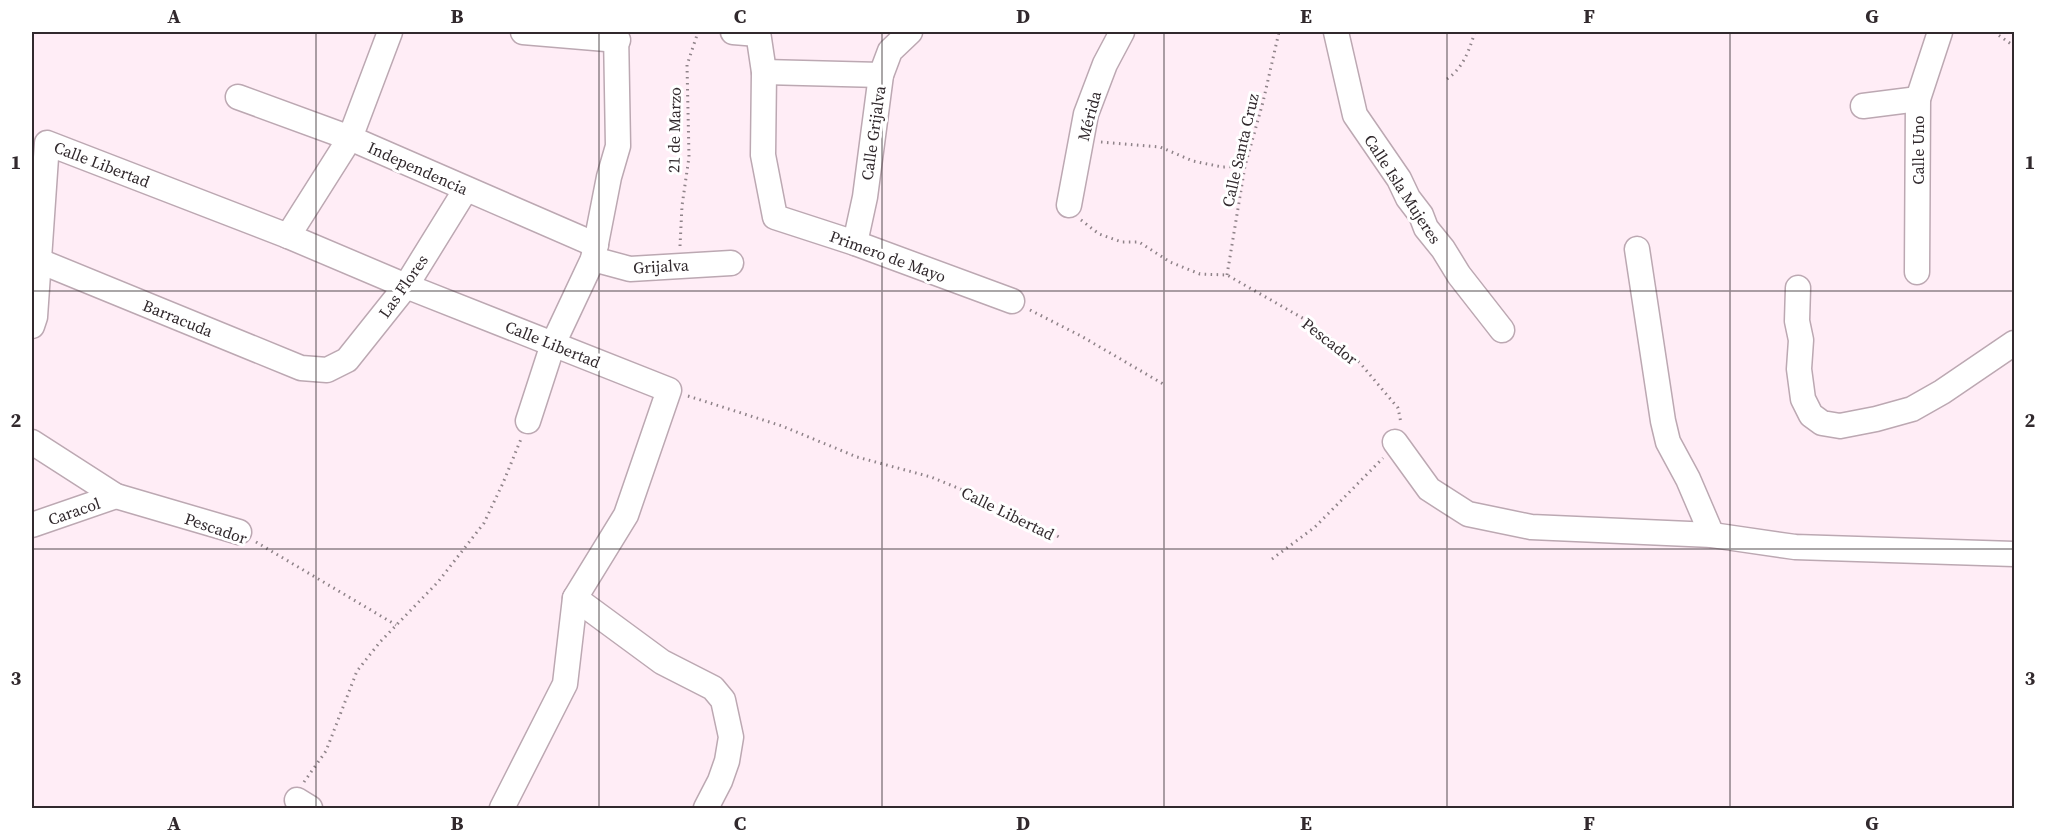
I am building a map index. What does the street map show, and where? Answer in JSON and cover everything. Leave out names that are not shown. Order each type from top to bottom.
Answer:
[{"type":"street","points":[[288,237],[350,138],[390,32]]},
{"type":"street","points":[[523,32],[617,36],[618,146],[609,177],[594,252],[553,344],[528,421]]},
{"type":"street","points":[[733,32],[758,33]]},
{"type":"street","name":"Calle Grijalva","points":[[855,243],[865,197],[881,75],[890,51],[910,32]]},
{"type":"street","name":"Mérida","points":[[1068,205],[1086,114],[1105,64],[1122,32]]},
{"type":"street","name":"Calle Isla Mujeres","points":[[1336,32],[1355,115],[1399,179],[1426,228],[1502,330]]},
{"type":"street","name":"Calle Uno","points":[[1917,272],[1918,99],[1940,32]]},
{"type":"street","name":"Primero de Mayo","points":[[758,33],[764,72],[763,155],[775,217],[855,243],[1012,301]]},
{"type":"street","points":[[764,72],[881,75]]},
{"type":"street","name":"Independencia","points":[[238,97],[350,138],[466,189],[594,252]]},
{"type":"street","points":[[1863,106],[1918,99]]},
{"type":"street","name":"Calle Libertad","points":[[35,260],[47,143],[669,390]]},
{"type":"street","name":"Las Flores","points":[[327,370],[347,360],[406,286],[466,189]]},
{"type":"street","points":[[1637,249],[1668,442],[1688,479],[1712,535]]},
{"type":"street","name":"Grijalva","points":[[594,252],[630,269],[731,263]]},
{"type":"street","points":[[32,326],[35,317],[35,260]]},
{"type":"street","name":"Barracuda","points":[[35,260],[301,368],[327,370]]},
{"type":"street","points":[[1798,288],[1797,321],[1801,340],[1798,369],[1803,399],[1811,415],[1822,423],[1840,426],[1876,420],[1912,410],[2014,343]]},
{"type":"street","points":[[502,808],[565,684],[575,598],[626,515],[669,390]]},
{"type":"street","name":"Pescador","points":[[32,442],[116,496],[239,532]]},
{"type":"street","points":[[1395,442],[1429,489],[1468,514],[1531,527],[1712,535],[1795,547],[2014,554]]},
{"type":"street","name":"Caracol","points":[[32,525],[116,496]]},
{"type":"street","points":[[575,598],[663,662],[712,688],[723,699],[731,737],[727,761],[720,781],[706,808]]},
{"type":"path","name":"21 de Marzo","points":[[681,266],[679,238],[689,157],[687,65],[698,32]]},
{"type":"path","name":"Calle Santa Cruz","points":[[1227,275],[1245,166],[1279,32]]},
{"type":"path","points":[[1448,80],[1457,72],[1467,56],[1475,32]]},
{"type":"path","points":[[1994,32],[2014,46]]},
{"type":"path","points":[[1082,141],[1160,147],[1193,161],[1222,167],[1245,166]]},
{"type":"path","name":"Pescador","points":[[1068,205],[1082,222],[1099,234],[1122,242],[1140,242],[1170,262],[1200,274],[1227,275],[1313,324],[1360,363],[1398,408],[1401,426],[1395,442]]},
{"type":"path","points":[[1012,301],[1081,336],[1165,385]]},
{"type":"path","name":"Calle Libertad","points":[[669,390],[782,426],[857,457],[931,477],[999,505],[1061,538]]},
{"type":"path","points":[[303,805],[305,780],[326,751],[357,671],[396,625],[438,582],[484,523],[528,421]]},
{"type":"path","points":[[1272,559],[1315,527],[1369,474],[1395,442]]},
{"type":"path","name":"Pescador","points":[[239,532],[396,625]]}]
